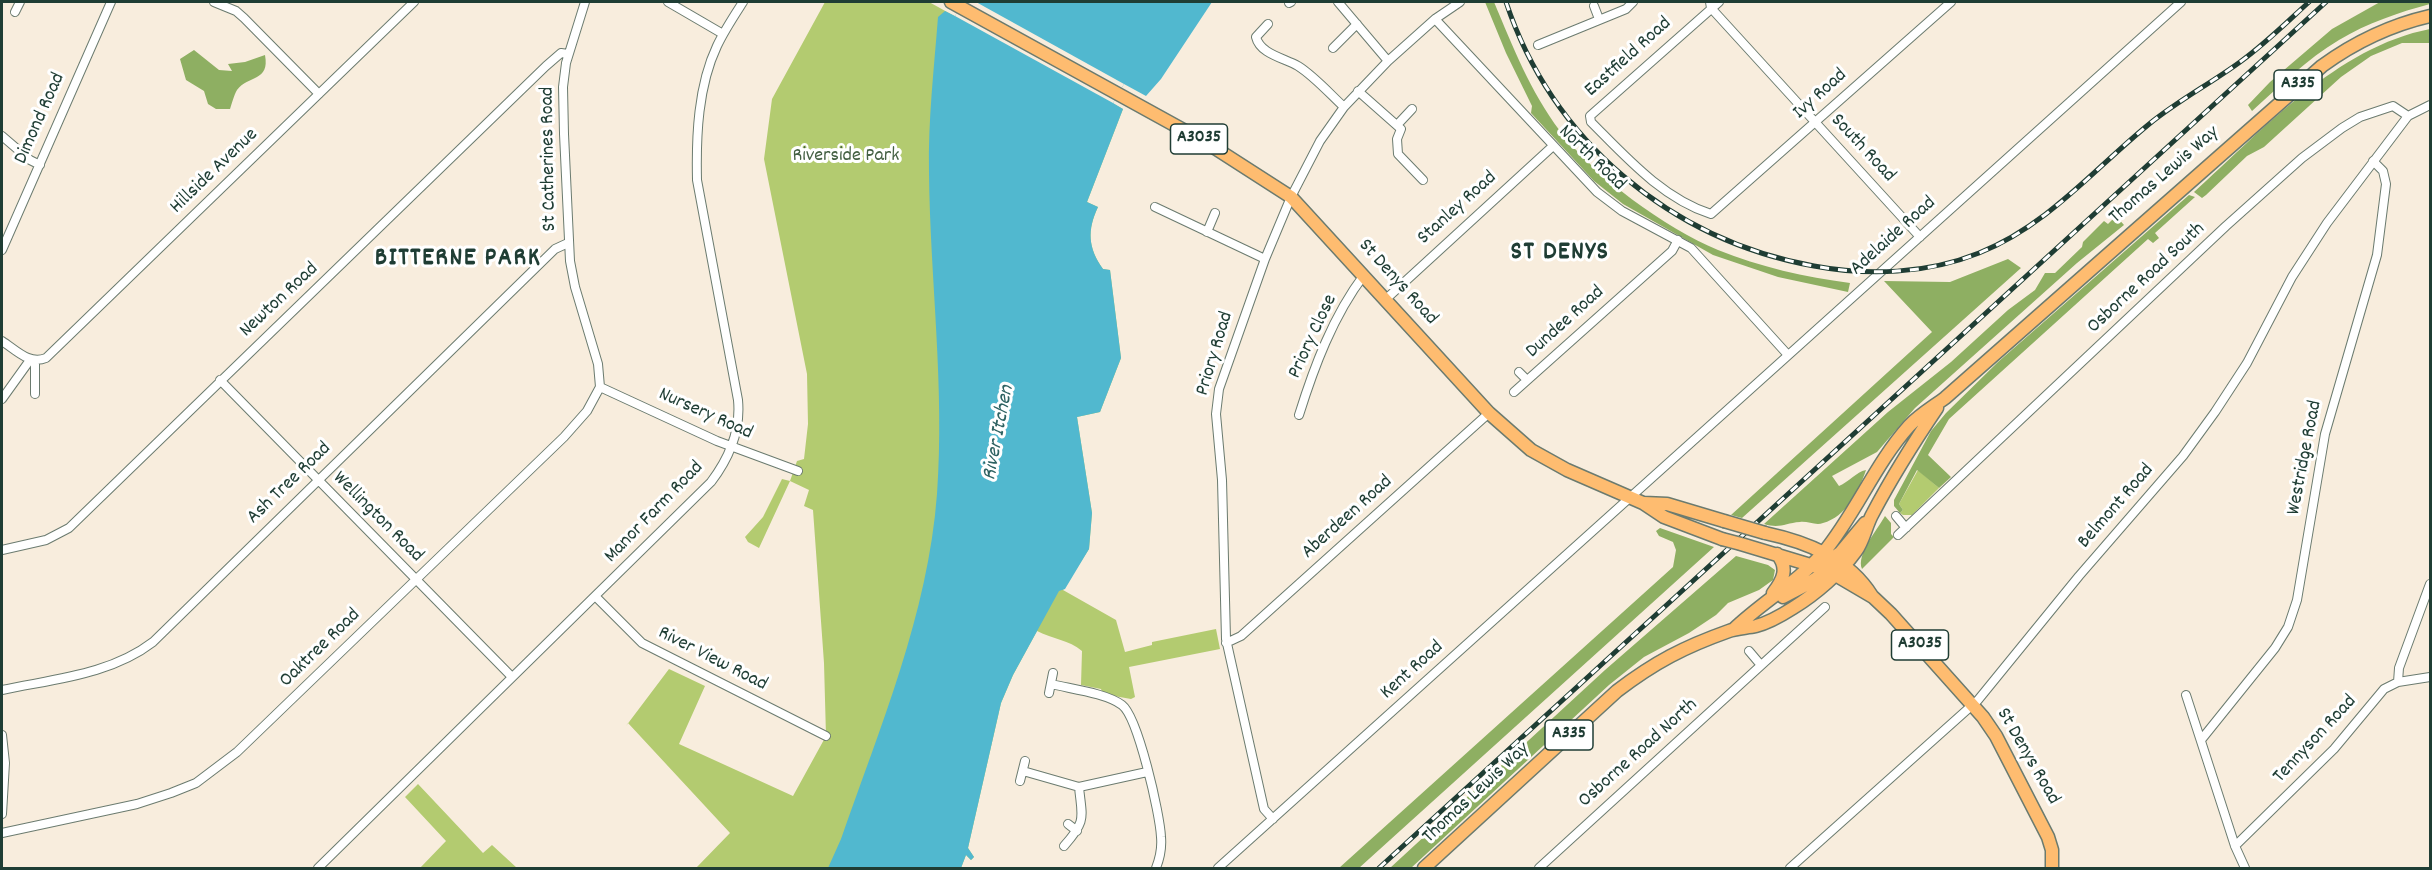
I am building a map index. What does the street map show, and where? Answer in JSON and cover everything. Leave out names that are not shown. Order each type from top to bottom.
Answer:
[{"type":"main road","name":"St Denys Road","points":[[956,4],[1207,143],[1291,197],[1489,413],[1531,450],[1550,461],[1643,503],[1664,517],[1722,539],[1813,564]]},
{"type":"main road","name":"Thomas Lewis Way","points":[[1833,564],[1848,520],[1909,426],[1945,398],[2322,66],[2338,54],[2394,26],[2430,16]]},
{"type":"main road","name":"Thomas Lewis Way","points":[[1424,868],[1617,691],[1670,655],[1733,630],[1758,625],[1777,617],[1804,600],[1871,516],[1908,451],[1945,398]]},
{"type":"main road","name":"St Denys Road","points":[[1643,503],[1667,504],[1811,546],[1873,597],[1903,626],[1973,705],[1996,736],[2039,817],[2052,850],[2052,868]]},
{"type":"main road","points":[[1767,602],[1784,576],[1783,564],[1777,554]]},
{"type":"main road","name":"Thomas Lewis Way","points":[[1733,630],[1751,612],[1790,586],[1813,564],[1833,564]]},
{"type":"main road","points":[[1767,602],[1789,595],[1833,564]]},
{"type":"street","points":[[15,12],[20,2]]},
{"type":"street","name":"Dimond Road","points":[[2,250],[111,2]]},
{"type":"street","points":[[214,2],[236,11],[244,18],[319,94]]},
{"type":"street","name":"Hillside Avenue","points":[[33,360],[46,358],[414,2]]},
{"type":"street","name":"St Catherines Road","points":[[585,2],[568,54],[563,87],[568,243],[575,287],[598,364],[600,387]]},
{"type":"street","points":[[668,2],[723,34]]},
{"type":"street","name":"Manor Farm Road","points":[[318,868],[711,482],[733,446],[739,418],[738,399],[697,180],[696,150],[700,108],[709,66],[723,34],[743,2]]},
{"type":"street","points":[[1338,2],[1388,61]]},
{"type":"street","name":"Priory Road","points":[[1272,819],[1264,809],[1226,644],[1222,480],[1216,401],[1231,352],[1265,259],[1291,197],[1313,153],[1344,107],[1358,91],[1435,19],[1460,2]]},
{"type":"street","points":[[1538,45],[1626,9],[1633,2]]},
{"type":"street","name":"Eastfield Road","points":[[1713,213],[1690,205],[1643,173],[1591,122],[1590,117],[1711,5],[1719,2]]},
{"type":"street","name":"Ivy Road","points":[[1713,213],[1950,2]]},
{"type":"street","name":"Adelaide Road","points":[[1630,498],[2181,2]]},
{"type":"street","name":"South Road","points":[[1711,5],[1920,237]]},
{"type":"street","points":[[1594,6],[1599,19]]},
{"type":"street","name":"North Road","points":[[1435,19],[1597,192],[1622,211],[1691,248],[1788,355]]},
{"type":"street","points":[[1268,24],[1256,37],[1258,43],[1269,52],[1299,66],[1344,107]]},
{"type":"street","points":[[1333,48],[1358,24]]},
{"type":"street","name":"Newton Road","points":[[2,550],[46,540],[69,528],[556,56],[561,53],[568,54]]},
{"type":"street","points":[[1358,91],[1401,129],[1398,154],[1423,180]]},
{"type":"street","points":[[2408,116],[2430,105]]},
{"type":"street","name":"Osborne Road South","points":[[1898,535],[2226,226],[2302,158],[2342,128],[2379,109],[2393,106],[2408,116]]},
{"type":"street","points":[[1397,125],[1412,109]]},
{"type":"street","name":"Belmont Road","points":[[1790,868],[1973,705],[2183,456],[2247,363],[2292,277],[2327,223],[2408,116]]},
{"type":"street","points":[[2,136],[39,165]]},
{"type":"street","name":"Stanley Road","points":[[1386,298],[1552,146]]},
{"type":"street","name":"Westridge Road","points":[[2201,740],[2275,648],[2288,627],[2296,600],[2325,434],[2377,255],[2386,184],[2383,171],[2373,161]]},
{"type":"street","points":[[1155,207],[1265,259]]},
{"type":"street","points":[[1207,232],[1215,213]]},
{"type":"street","name":"Dundee Road","points":[[1514,392],[1671,251],[1678,240]]},
{"type":"street","name":"Ash Tree Road","points":[[2,690],[98,670],[135,655],[153,642],[555,249],[568,243]]},
{"type":"street","name":"Priory Close","points":[[1299,415],[1323,348],[1364,275]]},
{"type":"street","points":[[2,341],[33,360]]},
{"type":"street","points":[[33,360],[35,394]]},
{"type":"street","points":[[2,399],[33,360]]},
{"type":"street","name":"Dundee Road","points":[[1519,372],[1527,380]]},
{"type":"street","name":"Wellington Road","points":[[220,380],[512,677]]},
{"type":"street","name":"Nursery Road","points":[[600,387],[717,441],[798,471]]},
{"type":"street","name":"Oaktree Road","points":[[2,833],[137,804],[196,783],[237,752],[580,421],[596,398],[600,387]]},
{"type":"street","name":"Aberdeen Road","points":[[1226,644],[1241,636],[1489,413]]},
{"type":"street","name":"Kent Road","points":[[1218,868],[1630,498]]},
{"type":"street","points":[[1896,516],[1906,528]]},
{"type":"street","points":[[2398,682],[2399,668],[2430,584]]},
{"type":"street","name":"River View Road","points":[[596,597],[642,643],[826,736]]},
{"type":"street","name":"Osborne Road North","points":[[1539,868],[1825,607]]},
{"type":"street","points":[[1749,651],[1760,664]]},
{"type":"street","points":[[1049,693],[1053,673]]},
{"type":"street","name":"Tennyson Road","points":[[2235,846],[2334,749],[2384,689],[2398,682],[2430,677]]},
{"type":"street","points":[[1051,684],[1110,699],[1126,708],[1133,720],[1139,737],[1161,836],[1160,858],[1156,868]]},
{"type":"street","points":[[2186,694],[2235,846],[2245,868]]},
{"type":"street","points":[[2,735],[6,763],[2,814]]},
{"type":"street","points":[[1020,781],[1025,761]]},
{"type":"street","points":[[1023,771],[1079,787],[1147,772]]},
{"type":"street","points":[[1064,846],[1077,831],[1083,816],[1079,787]]},
{"type":"street","points":[[1068,824],[1077,831]]},
{"type":"green space","name":"Riverside Park","points":[[825,2],[929,2],[1123,109],[1087,202],[1098,207],[1092,223],[1092,246],[1103,269],[1110,270],[1121,358],[1100,412],[1077,417],[1092,513],[1089,549],[1063,590],[1116,620],[1125,652],[1152,645],[1152,642],[1216,629],[1220,649],[1129,667],[1135,697],[1131,699],[1103,694],[1101,689],[1081,685],[1082,651],[1072,644],[1037,631],[1001,703],[968,848],[974,857],[971,860],[966,855],[961,868],[696,868],[730,833],[628,723],[669,669],[705,686],[679,744],[793,796],[826,736],[824,663],[813,510],[804,506],[809,490],[790,481],[797,461],[804,459],[808,424],[807,374],[764,159],[772,99]]},
{"type":"green space","points":[[1485,2],[1494,2],[1523,68],[1549,116],[1574,148],[1611,183],[1654,215],[1718,250],[1783,271],[1850,283],[1848,292],[1778,277],[1713,255],[1623,204],[1594,181],[1531,113],[1532,106],[1506,53]]},
{"type":"green space","points":[[2380,2],[2430,2],[2430,4],[2361,28],[2327,47],[2252,111],[2248,105],[2270,82],[2332,29]]},
{"type":"green space","points":[[2430,29],[2430,43],[2402,43],[2371,56],[2341,77],[2264,147],[2247,156],[2206,195],[2202,198],[2194,192],[2274,118],[2333,72],[2364,53],[2396,39]]},
{"type":"green space","points":[[194,50],[219,70],[232,71],[228,64],[245,62],[265,55],[266,64],[261,74],[237,90],[230,109],[216,109],[208,104],[204,91],[186,80],[180,59]]},
{"type":"green space","points":[[2189,195],[2195,197],[2155,233],[2159,238],[2153,243],[2148,239],[1949,419],[1928,455],[1951,477],[1939,488],[1917,470],[1899,504],[1903,510],[1900,513],[1894,506],[1894,500],[1931,431],[1946,413],[1998,362]]},
{"type":"green space","points":[[2116,216],[2124,225],[2077,263],[1915,408],[1877,452],[1832,476],[1839,486],[1866,470],[1860,486],[1845,509],[1831,520],[1820,524],[1800,522],[1774,526],[1764,524],[1888,412],[1951,362],[2008,310],[2035,290],[2045,273],[2055,273],[2082,247],[2083,242],[2104,221],[2108,224]]},
{"type":"green space","points":[[2008,259],[2021,268],[1742,518],[1731,515],[1932,332],[1884,281],[1950,282]]},
{"type":"green space","points":[[1918,470],[1939,488],[1912,515],[1903,515],[1900,513],[1903,510],[1899,504]]},
{"type":"green space","points":[[782,479],[790,481],[759,548],[748,542],[745,537],[763,517]]},
{"type":"green space","points":[[1885,516],[1891,523],[1891,534],[1894,537],[1862,569],[1861,563],[1865,550]]},
{"type":"green space","points":[[1660,528],[1714,547],[1359,868],[1339,868],[1673,567],[1676,550],[1673,542],[1659,536],[1656,531]]},
{"type":"green space","points":[[1736,556],[1768,565],[1775,570],[1773,580],[1759,590],[1728,603],[1716,615],[1689,633],[1644,657],[1609,685],[1411,868],[1390,868],[1605,670]]},
{"type":"green space","points":[[418,784],[483,853],[492,845],[517,868],[420,868],[446,841],[405,797]]},
{"type":"water","name":"River Itchen","points":[[963,2],[1212,2],[1161,79],[1146,96],[1124,84],[1113,103],[1123,109],[1087,202],[1098,207],[1092,223],[1092,246],[1103,269],[1110,270],[1121,358],[1100,412],[1077,417],[1092,513],[1089,549],[1065,589],[1059,591],[1013,675],[1001,703],[968,848],[974,857],[971,860],[966,855],[961,868],[828,868],[841,839],[900,670],[924,583],[932,539],[937,494],[939,414],[930,212],[930,114],[938,17],[945,11],[955,16]]},
{"type":"pier","points":[[963,2],[976,2],[1124,84],[1113,103],[955,16]]},
{"type":"railway","points":[[1506,2],[1527,52],[1553,98],[1586,139],[1623,176],[1665,207],[1712,233],[1761,253],[1814,266],[1876,272],[1939,265],[1979,253],[2004,242],[2068,196],[2170,108],[2249,55],[2309,2]]},
{"type":"railway","points":[[1379,868],[2326,2]]},
{"type":"district","name":"ST DENYS","points":[[1560,254]]},
{"type":"district","name":"BITTERNE PARK","points":[[458,260]]}]
